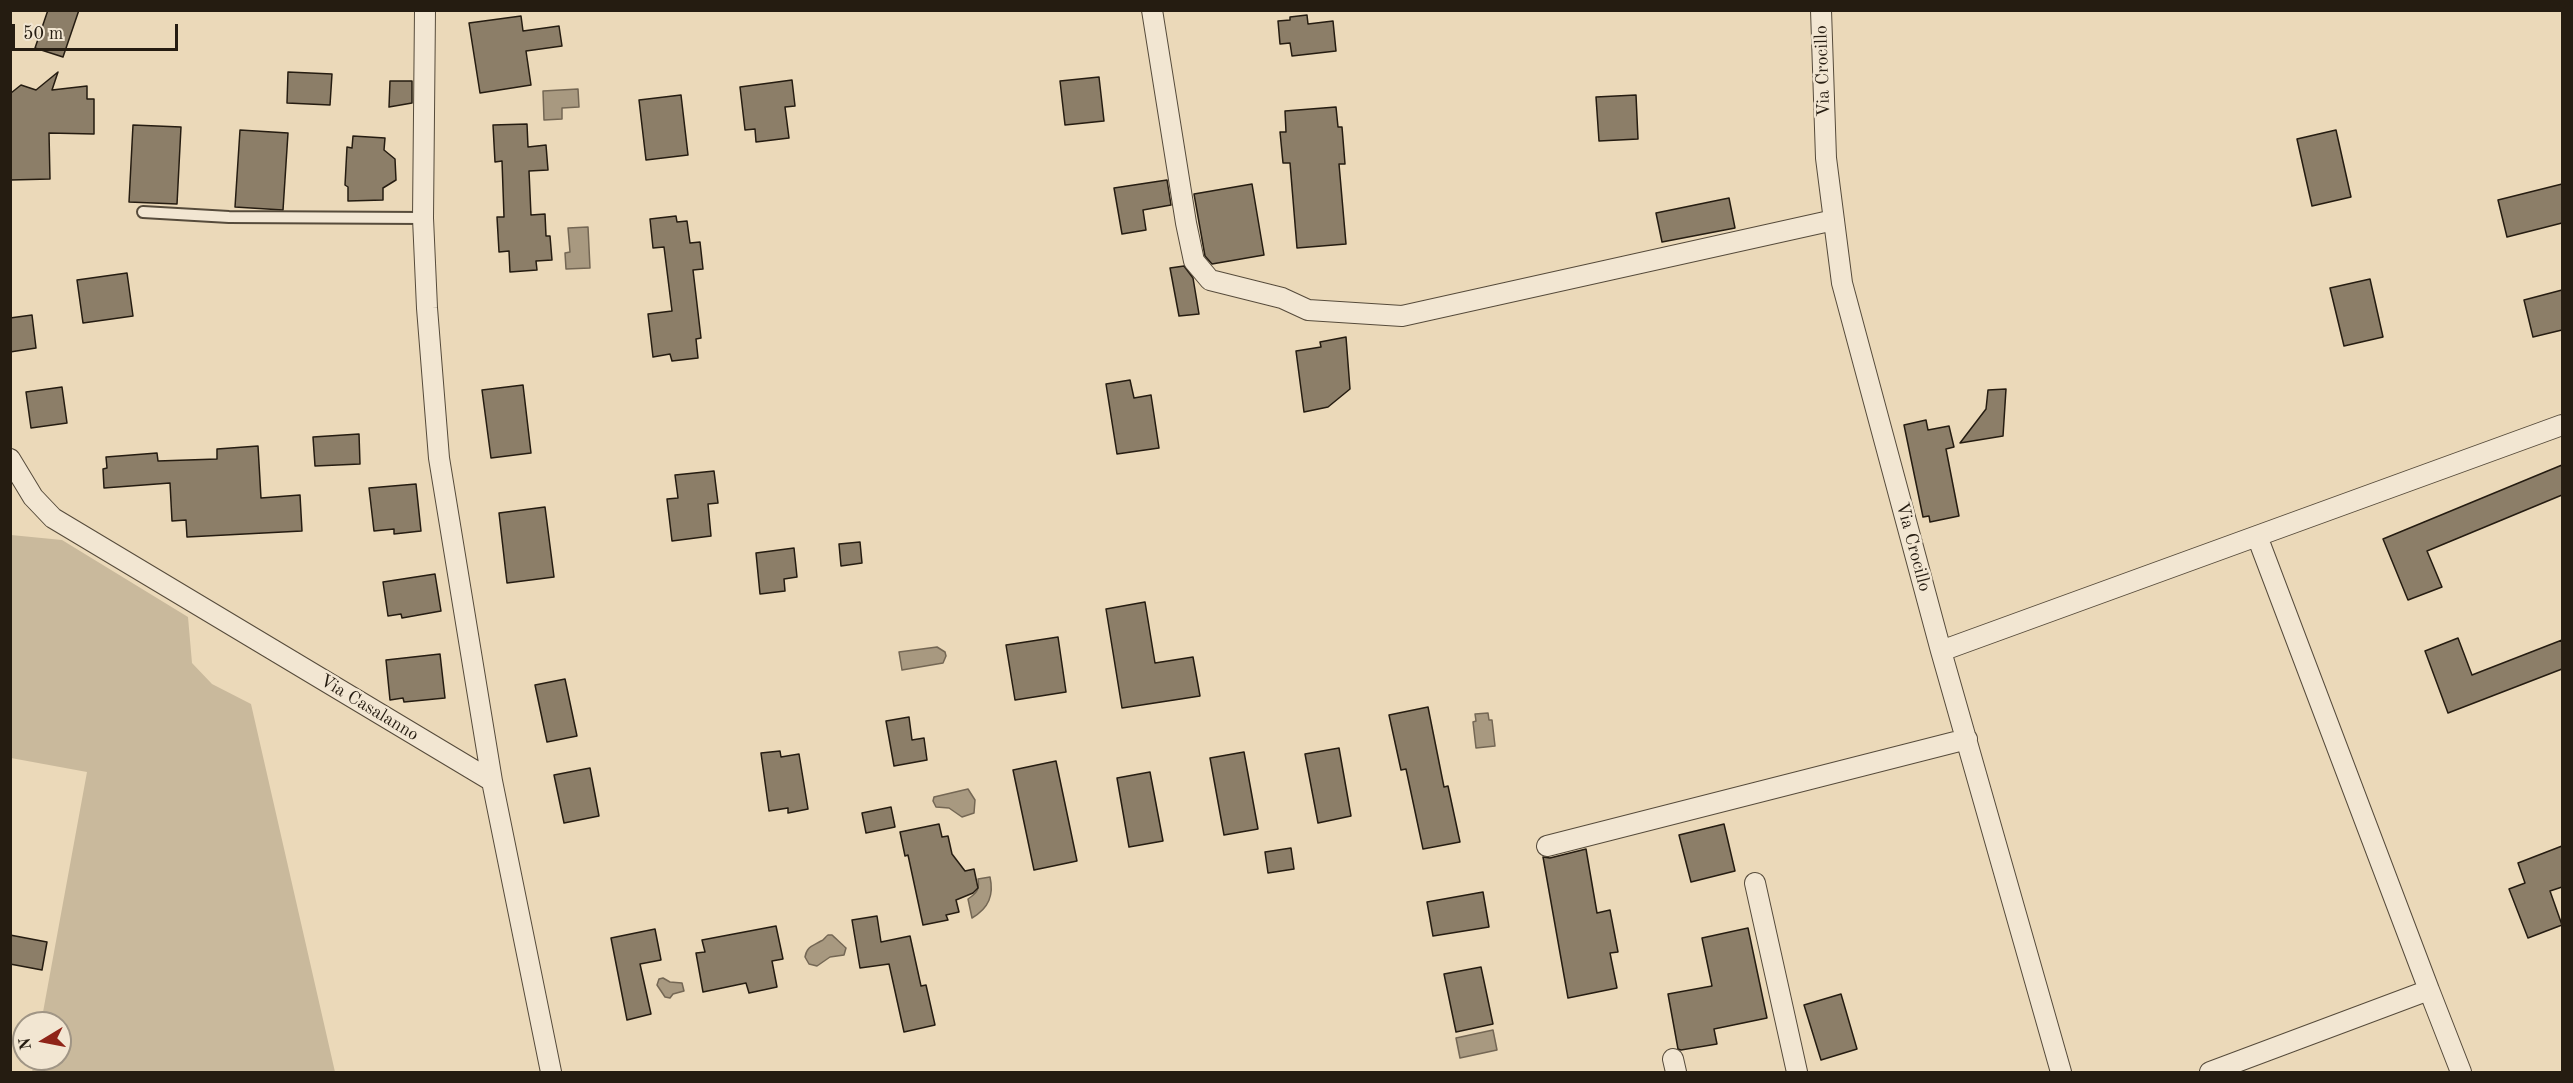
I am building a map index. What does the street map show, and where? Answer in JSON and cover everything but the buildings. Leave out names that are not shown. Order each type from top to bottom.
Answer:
[{"type":"street","points":[[426,10],[423,218],[427,308],[439,458],[492,781],[551,1072]]},
{"type":"street","points":[[1152,10],[1194,261],[1210,280],[1282,298],[1308,310],[1402,316],[1834,220]]},
{"type":"street","name":"Via Crocillo","points":[[1821,10],[1826,158],[1842,283],[1941,651],[2061,1072]]},
{"type":"street","points":[[1941,651],[2562,424]]},
{"type":"street","name":"Via Casalanno","points":[[10,459],[33,497],[53,518],[492,781]]},
{"type":"street","points":[[2257,536],[2461,1072]]},
{"type":"street","points":[[1547,846],[1967,739]]},
{"type":"street","points":[[1755,883],[1797,1072]]},
{"type":"street","points":[[2210,1072],[2429,990]]},
{"type":"lane","points":[[143,212],[229,217],[423,218]]},
{"type":"shaded area","points":[[578,89],[579,107],[562,108],[562,119],[544,120],[543,91]]},
{"type":"shaded area","points":[[588,227],[590,268],[566,269],[565,253],[570,252],[568,228]]},
{"type":"shaded area","points":[[11,535],[62,540],[188,617],[192,663],[212,684],[251,704],[335,1072],[32,1072],[72,1071],[72,1011],[43,1011],[87,772],[11,758]]},
{"type":"shaded area","points":[[937,647],[945,652],[943,663],[902,670],[899,652]]},
{"type":"shaded area","points":[[1488,713],[1489,720],[1492,720],[1495,746],[1476,748],[1473,722],[1476,721],[1475,714]]},
{"type":"shaded area","points":[[968,789],[975,800],[974,813],[962,817],[949,808],[936,807],[933,801],[934,797]]},
{"type":"shaded area","points":[[990,877],[989,900],[983,910],[972,918],[968,899],[977,891],[978,879]]},
{"type":"shaded area","points":[[828,935],[832,935],[846,948],[844,955],[830,957],[817,966],[809,964],[805,957],[807,951]]},
{"type":"shaded area","points":[[663,978],[670,982],[682,983],[684,991],[673,994],[670,998],[665,997],[657,985],[659,979]]},
{"type":"shaded area","points":[[1493,1030],[1497,1050],[1460,1058],[1456,1038]]}]
